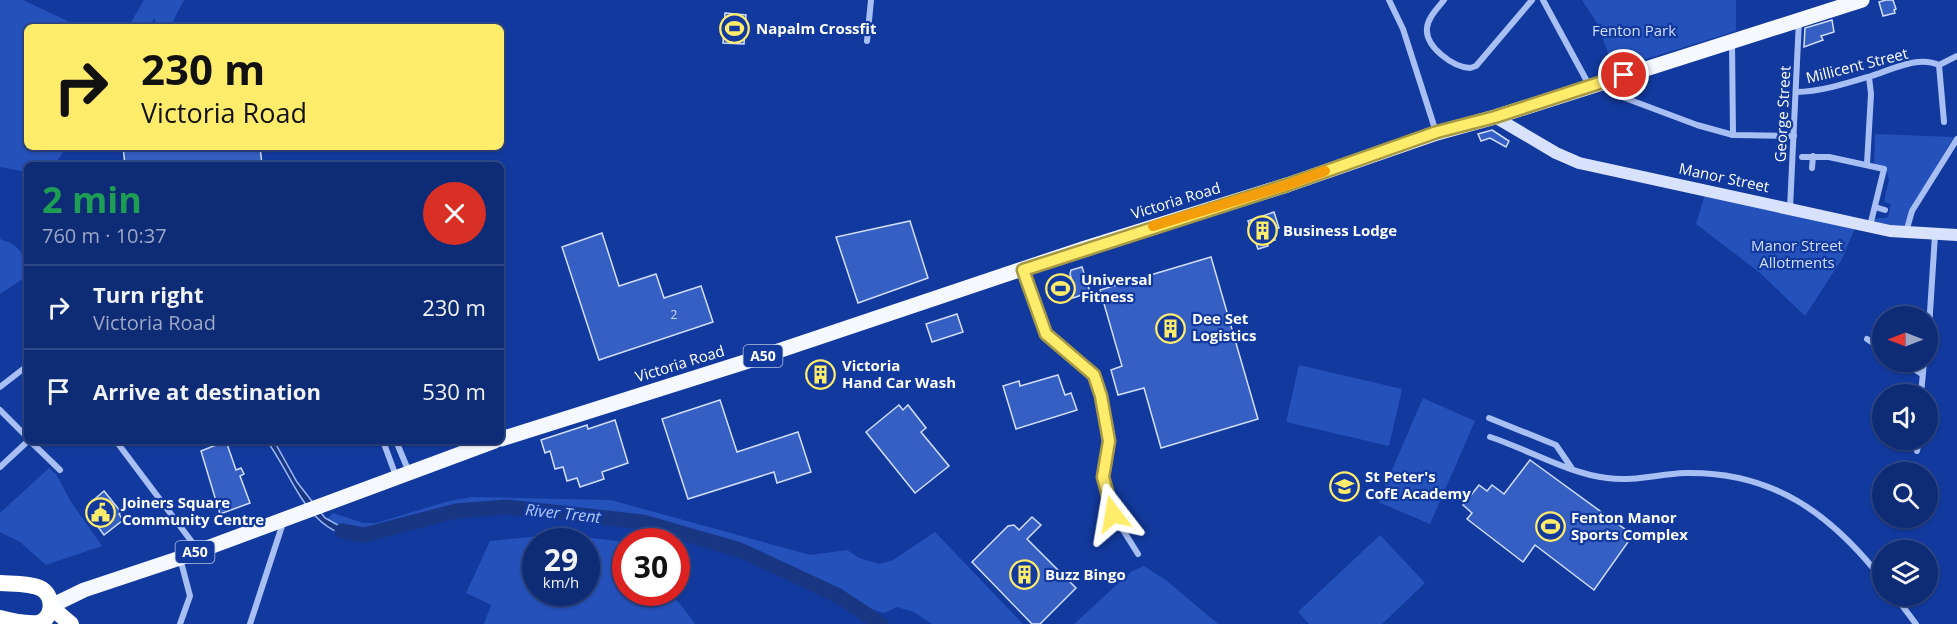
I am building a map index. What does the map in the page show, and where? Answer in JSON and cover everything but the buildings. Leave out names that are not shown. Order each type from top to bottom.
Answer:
[{"type":"highway","points":[[0,584],[40,588],[49,596],[51,606],[66,622]]},
{"type":"highway","points":[[42,621],[51,606]]},
{"type":"highway","points":[[4,621],[28,624],[42,621],[66,622]]},
{"type":"main road","name":"Victoria Road","points":[[504,438],[1287,185],[1437,132],[1495,117],[1862,0]]},
{"type":"main road","name":"A50","points":[[51,606],[78,593],[180,558],[487,444]]},
{"type":"main road","name":"A50","points":[[40,588],[78,593]]},
{"type":"main road","points":[[66,622],[67,606],[78,593]]},
{"type":"street","points":[[867,41],[871,0]]},
{"type":"street","points":[[1389,0],[1403,29],[1437,132]]},
{"type":"street","points":[[1444,0],[1429,19],[1427,36],[1430,42],[1452,63],[1470,68],[1476,66],[1532,0]]},
{"type":"street","points":[[1543,0],[1597,83],[1617,95],[1696,125],[1733,135],[1794,136]]},
{"type":"street","name":"George Street","points":[[1790,208],[1799,20]]},
{"type":"street","points":[[1732,41],[1733,135]]},
{"type":"street","name":"Millicent Street","points":[[1796,92],[1808,92],[1869,77],[1905,64],[1935,63],[1939,65],[1957,56]]},
{"type":"street","points":[[1939,65],[1945,123]]},
{"type":"street","points":[[1867,164],[1871,94],[1869,77]]},
{"type":"street","name":"Manor Street","points":[[1495,117],[1557,153],[1579,162],[1790,208],[1873,216],[1906,233],[1957,235]]},
{"type":"street","points":[[1906,233],[1912,211],[1957,139]]},
{"type":"street","points":[[1812,168],[1813,156]]},
{"type":"street","points":[[1802,157],[1829,157],[1884,169],[1873,216]]},
{"type":"street","points":[[1873,216],[1885,210]]},
{"type":"street","points":[[1930,306],[1935,235]]},
{"type":"street","points":[[1023,270],[1046,334],[1094,375],[1101,396],[1109,441],[1103,477],[1113,514],[1138,554]]},
{"type":"street","points":[[1867,339],[1872,342]]},
{"type":"street","points":[[0,387],[24,368]]},
{"type":"street","points":[[1919,372],[1922,374],[1922,384]]},
{"type":"street","points":[[0,410],[24,435]]},
{"type":"street","points":[[1489,418],[1556,446],[1571,467]]},
{"type":"street","points":[[1490,438],[1612,479],[1701,473],[1755,481],[1774,487],[1842,533],[1872,568]]},
{"type":"street","points":[[0,467],[25,444]]},
{"type":"street","points":[[33,444],[60,470]]},
{"type":"street","points":[[118,444],[198,551]]},
{"type":"street","points":[[385,444],[402,474]]},
{"type":"street","points":[[397,444],[402,474]]},
{"type":"street","points":[[250,624],[284,519]]},
{"type":"street","points":[[180,558],[190,596],[180,624]]},
{"type":"street","points":[[1902,606],[1916,624]]},
{"type":"green space","points":[[0,0],[23,0],[74,24],[24,24],[24,150],[65,150],[56,162],[24,162],[24,171],[0,167]]},
{"type":"green space","points":[[144,0],[184,0],[172,24],[156,24],[155,18],[148,24],[133,24],[131,22]]},
{"type":"green space","name":"Fenton Park","points":[[1582,0],[1736,0],[1736,31],[1614,69],[1597,23]]},
{"type":"green space","points":[[1875,134],[1954,137],[1910,211],[1904,226],[1873,225],[1874,219],[1888,217],[1891,204],[1884,202],[1889,179],[1886,169],[1874,165]]},
{"type":"green space","name":"Manor Street Allotments","points":[[1705,195],[1855,228],[1842,259],[1805,316],[1760,273],[1696,224]]},
{"type":"green space","points":[[0,239],[13,244],[21,252],[24,257],[24,278],[0,294]]},
{"type":"green space","points":[[1299,365],[1402,389],[1389,446],[1286,422]]},
{"type":"green space","points":[[1423,398],[1475,421],[1430,524],[1378,502]]},
{"type":"green space","points":[[49,468],[56,474],[71,502],[102,546],[46,565],[20,542],[0,532],[0,513]]},
{"type":"green space","points":[[472,497],[611,500],[810,555],[847,550],[859,558],[880,564],[893,560],[935,532],[1023,624],[932,624],[914,612],[897,607],[884,613],[868,608],[814,578],[738,546],[690,530],[690,528],[606,511],[492,505],[453,508],[393,525],[356,531],[345,529],[327,519],[333,513],[363,523],[376,523],[449,501]]},
{"type":"green space","points":[[1380,535],[1425,583],[1382,624],[1309,624],[1298,612]]},
{"type":"green space","points":[[522,538],[522,606],[600,606],[600,539],[612,540],[612,606],[681,606],[695,624],[484,624],[491,605],[466,593],[490,541]]},
{"type":"green space","points":[[1144,566],[1167,581],[1218,624],[1074,624],[1132,571]]},
{"type":"shaded area","points":[[269,444],[276,444],[297,482],[325,518],[345,529],[356,531],[364,538],[345,535],[329,528],[316,517],[295,488]]},
{"type":"waterway","name":"River Trent","points":[[342,531],[364,535],[456,511],[507,507],[643,522],[740,550],[837,595],[881,624]]},
{"type":"slow traffic","points":[[1153,226],[1325,171]]},
{"type":"place","name":"Napalm Crossfit","points":[[735,29]]},
{"type":"place","name":"Business Lodge","points":[[1262,231]]},
{"type":"place","name":"Universal Fitness","points":[[1060,289]]},
{"type":"place","name":"Dee Set Logistics","points":[[1171,328]]},
{"type":"place","name":"Victoria Hand Car Wash","points":[[821,375]]},
{"type":"place","name":"St Peter's CofE Academy","points":[[1344,486]]},
{"type":"place","name":"Joiners Square Community Centre","points":[[101,512]]},
{"type":"place","name":"Fenton Manor Sports Complex","points":[[1550,527]]},
{"type":"place","name":"Buzz Bingo","points":[[1024,575]]},
{"type":"route","points":[[1113,514],[1103,477],[1109,441],[1101,396],[1094,375],[1046,334],[1023,270],[1085,248],[1287,185],[1437,132],[1495,117],[1624,75]]}]
